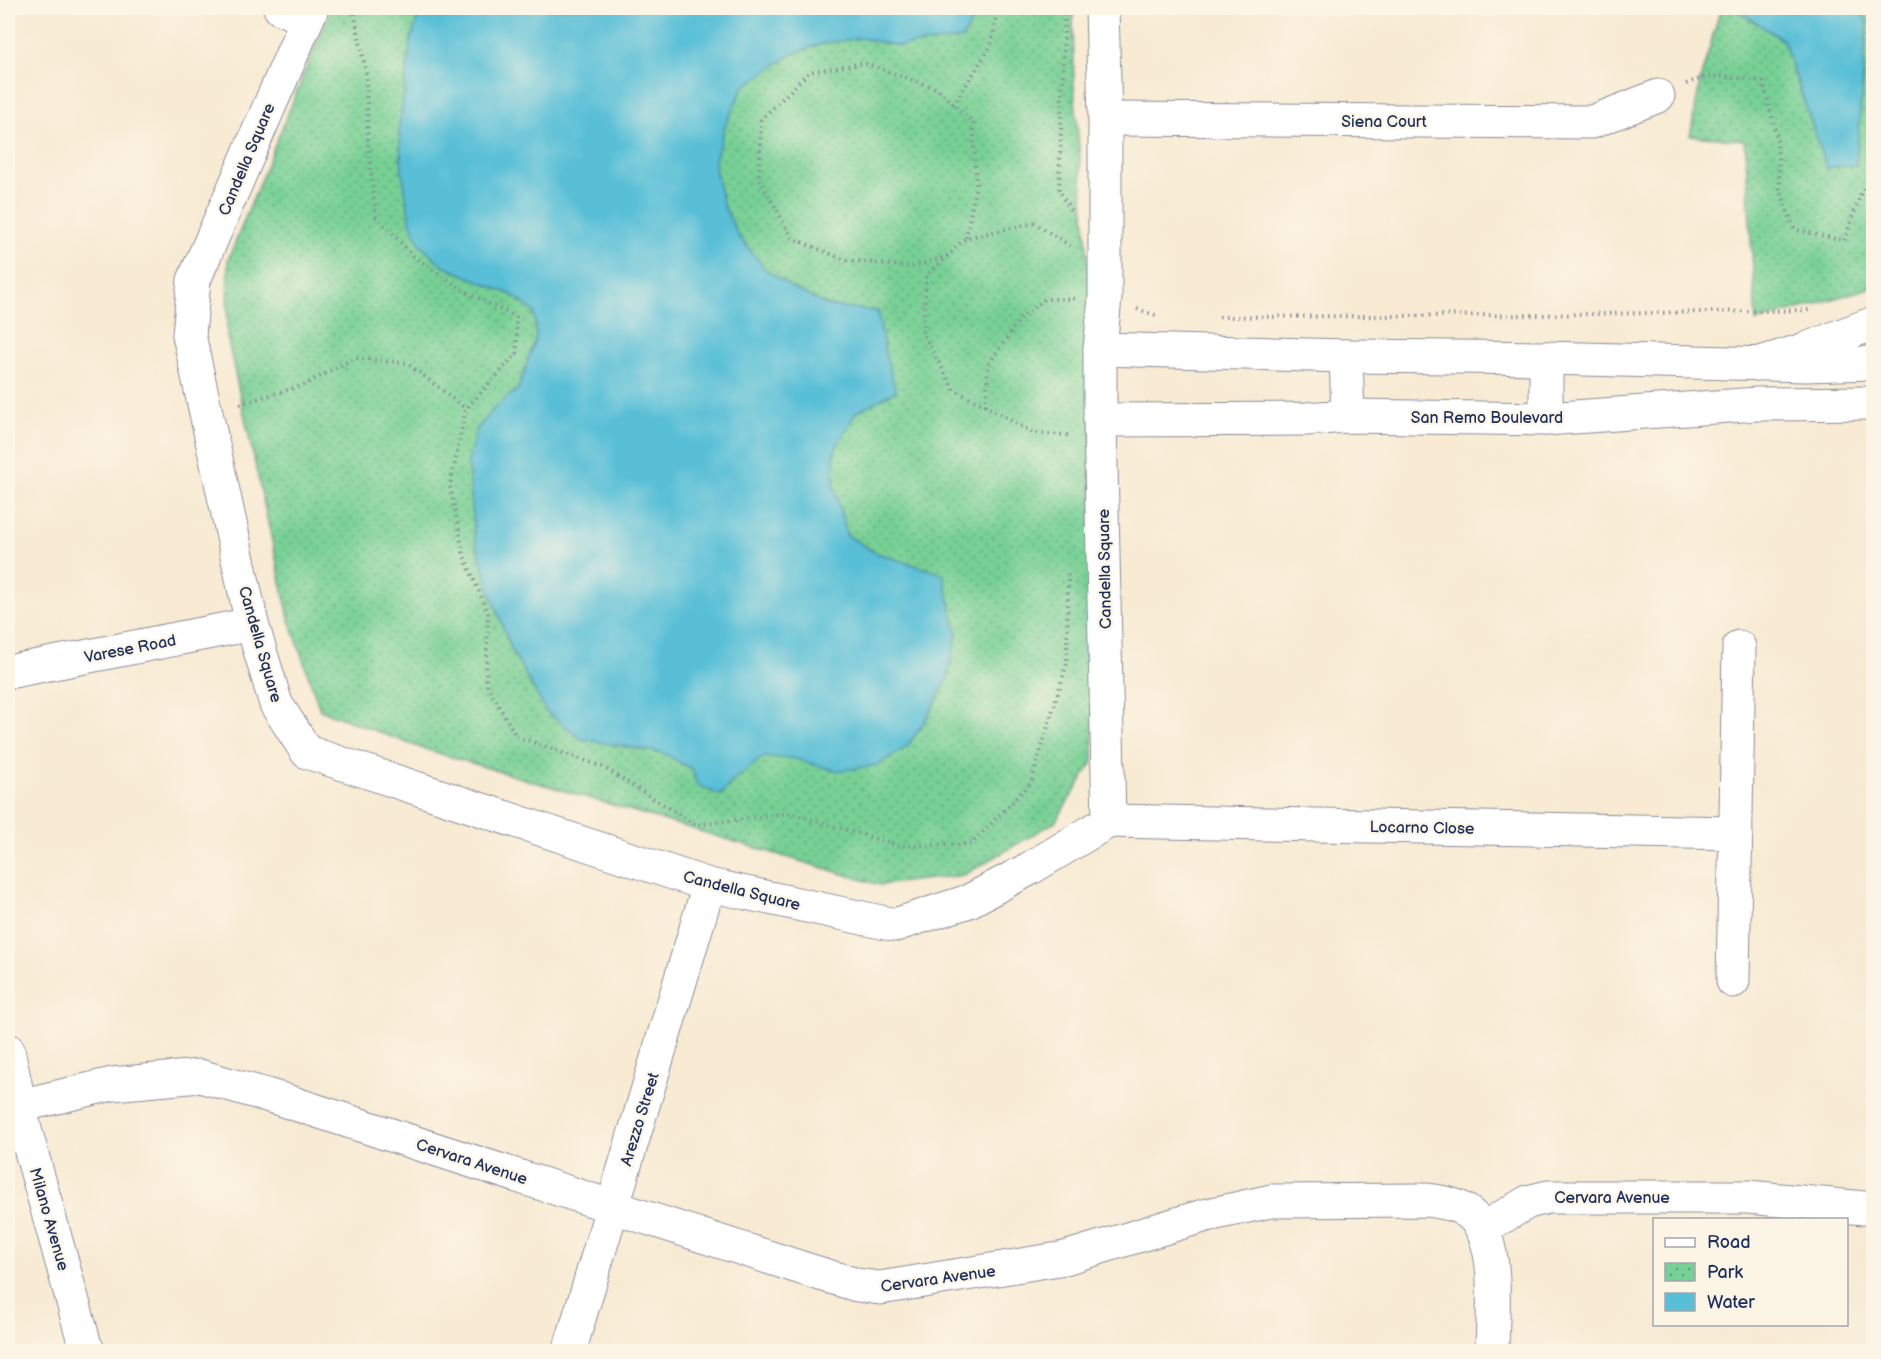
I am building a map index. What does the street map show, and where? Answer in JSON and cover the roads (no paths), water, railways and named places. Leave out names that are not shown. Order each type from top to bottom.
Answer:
[{"type":"main road","name":"Candella Square","points":[[300,11],[194,280],[189,335],[252,624],[276,704],[308,752],[709,885],[895,925],[969,901],[1029,869],[1109,821],[1100,349],[1091,294],[1105,118],[1102,8]]},
{"type":"main road","name":"Siena Court","points":[[1105,118],[1592,122],[1658,96]]},
{"type":"main road","points":[[1757,364],[1806,349],[1874,323]]},
{"type":"main road","points":[[1100,349],[1805,365],[1874,363]]},
{"type":"main road","points":[[1346,356],[1348,416]]},
{"type":"main road","points":[[1546,358],[1546,419]]},
{"type":"main road","name":"San Remo Boulevard","points":[[1100,420],[1306,419],[1348,416],[1546,419],[1757,404],[1874,403]]},
{"type":"main road","name":"Varese Road","points":[[8,672],[252,624]]},
{"type":"main road","points":[[1733,981],[1739,647]]},
{"type":"main road","name":"Locarno Close","points":[[1109,821],[1736,833]]},
{"type":"main road","name":"Arezzo Street","points":[[569,1352],[709,885]]},
{"type":"main road","name":"Milano Avenue","points":[[8,1050],[19,1106],[85,1345],[89,1352]]},
{"type":"main road","name":"Cervara Avenue","points":[[19,1106],[112,1084],[200,1076],[280,1099],[811,1271],[857,1285],[880,1288],[1065,1258],[1203,1216],[1271,1201],[1427,1200],[1449,1203],[1470,1214],[1482,1229],[1528,1202],[1548,1197],[1748,1197],[1864,1208]]},
{"type":"main road","points":[[1482,1229],[1490,1250],[1493,1285],[1492,1352]]},
{"type":"water","points":[[421,8],[978,8],[962,39],[899,46],[860,38],[821,44],[792,54],[743,87],[725,126],[714,163],[723,204],[738,235],[765,269],[793,288],[829,306],[878,311],[885,353],[896,391],[856,412],[834,452],[834,486],[847,535],[874,552],[943,574],[957,633],[947,681],[928,716],[907,747],[878,765],[837,771],[792,758],[763,757],[733,781],[720,795],[697,785],[692,769],[663,753],[581,739],[546,711],[512,651],[493,600],[475,540],[468,461],[477,429],[496,406],[518,389],[536,337],[534,312],[512,295],[443,266],[420,244],[410,221],[399,130],[411,39]]},
{"type":"water","points":[[1734,8],[1862,8],[1867,24],[1856,165],[1827,168],[1783,40]]}]
